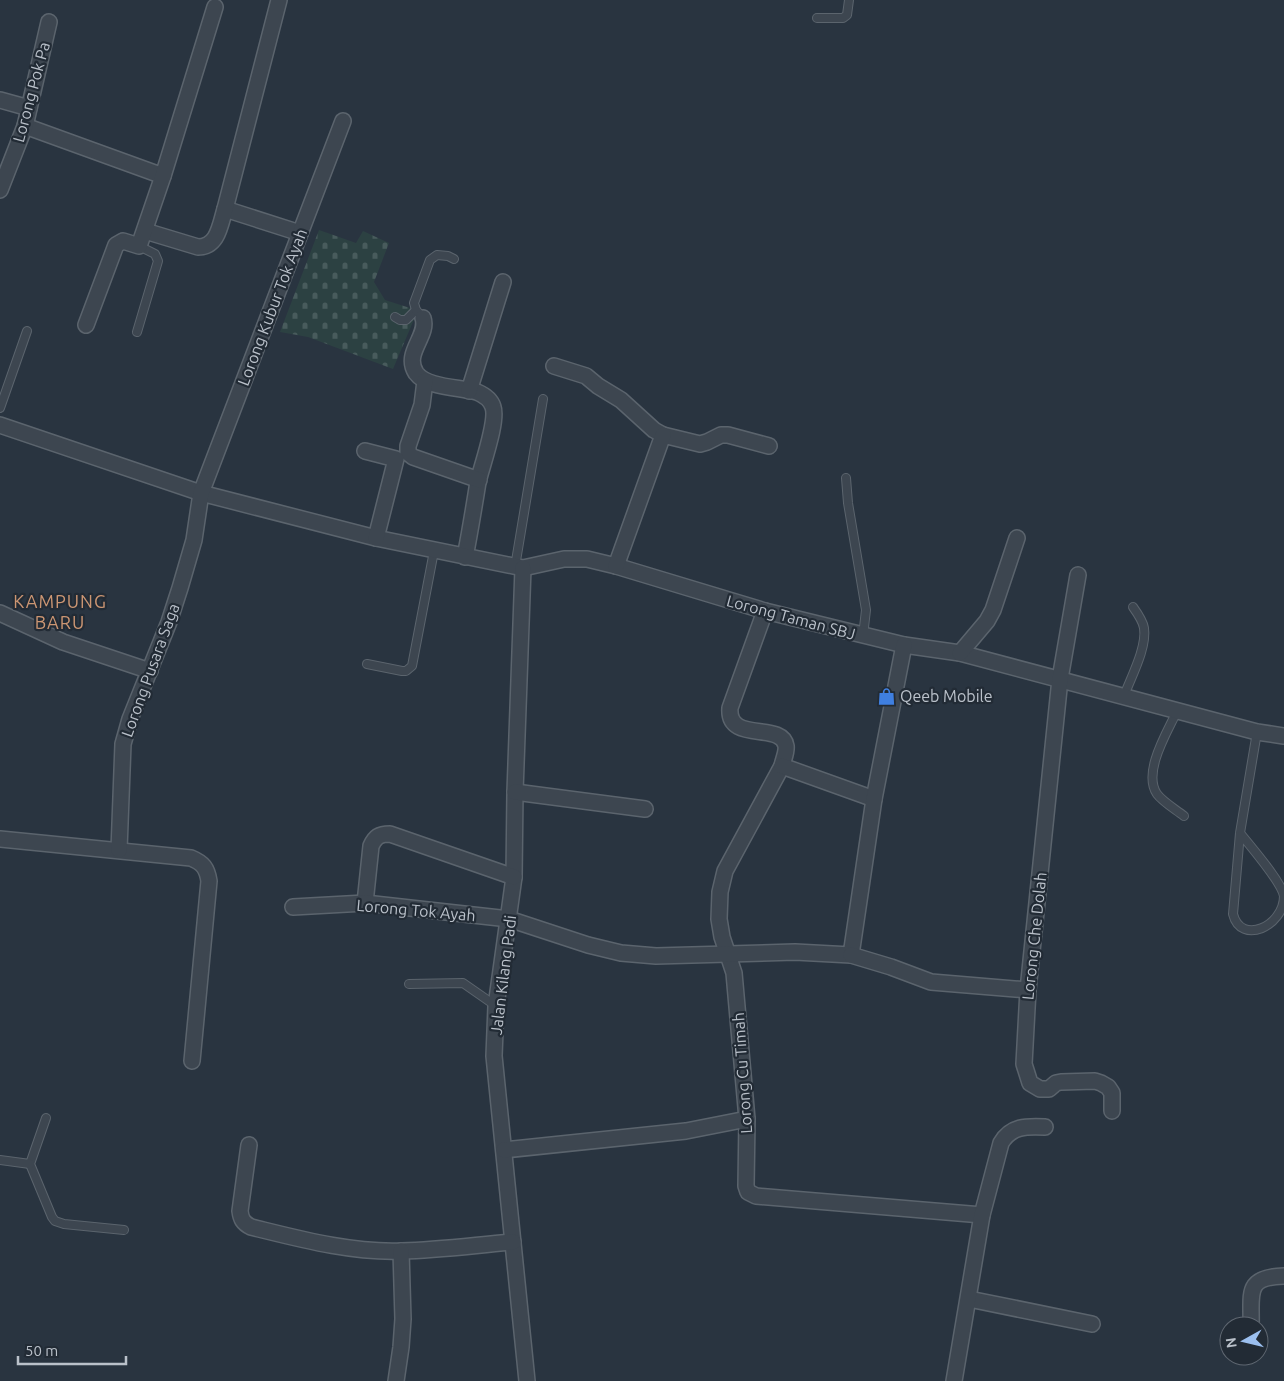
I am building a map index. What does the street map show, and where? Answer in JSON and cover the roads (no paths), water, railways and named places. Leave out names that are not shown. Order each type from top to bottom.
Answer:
[{"type":"street","points":[[145,231],[198,247],[212,244],[225,209],[279,0]]},
{"type":"street","points":[[86,325],[116,245],[123,242],[139,246],[163,176],[215,7]]},
{"type":"street","name":"Lorong Pok Pa","points":[[0,190],[25,126],[49,22]]},
{"type":"street","points":[[0,100],[29,108]]},
{"type":"street","name":"Lorong Kubur Tok Ayah","points":[[201,493],[343,121]]},
{"type":"street","points":[[25,126],[163,176]]},
{"type":"street","points":[[225,209],[300,233]]},
{"type":"street","points":[[469,391],[503,282]]},
{"type":"street","points":[[420,314],[424,325],[412,359],[416,373],[424,381],[478,393],[487,398],[493,407],[494,418],[479,480],[465,558]]},
{"type":"street","points":[[554,366],[586,376],[621,400],[663,435],[700,444],[728,435],[769,446]]},
{"type":"street","points":[[424,381],[422,405],[408,446],[408,453],[413,458],[479,480]]},
{"type":"street","points":[[0,425],[201,493],[376,538],[465,558],[519,567]]},
{"type":"street","points":[[616,566],[663,435]]},
{"type":"street","points":[[365,451],[396,459],[376,538]]},
{"type":"street","name":"Lorong Pusara Saga","points":[[119,850],[123,744],[130,719],[169,622],[194,540],[201,493]]},
{"type":"street","points":[[960,653],[987,621],[993,610],[1017,538]]},
{"type":"street","name":"Lorong Taman SBJ","points":[[519,567],[564,558],[586,559],[616,566],[765,611],[863,636],[904,645],[960,653],[1257,732],[1284,736]]},
{"type":"street","name":"Jalan Kilang Padi","points":[[519,567],[514,876],[496,1006],[494,1058],[527,1381]]},
{"type":"street","name":"Lorong Che Dolah","points":[[1078,575],[1060,679],[1028,990],[1024,1064],[1030,1083],[1034,1087],[1044,1090],[1058,1082],[1098,1082],[1108,1087],[1112,1093],[1112,1111]]},
{"type":"street","points":[[765,611],[730,708],[730,716],[733,723],[739,728],[776,736],[783,740],[786,748],[782,766],[874,800]]},
{"type":"street","points":[[0,613],[63,642],[150,670]]},
{"type":"street","points":[[851,955],[874,800],[904,645]]},
{"type":"street","name":"Lorong Cu Timah","points":[[782,766],[725,871],[720,892],[719,919],[722,938],[734,973],[747,1119],[746,1186],[748,1192],[756,1196],[982,1215]]},
{"type":"street","points":[[515,792],[645,809]]},
{"type":"street","points":[[365,903],[371,846],[374,838],[382,834],[390,834],[514,876]]},
{"type":"street","points":[[0,839],[191,858],[201,862],[208,871],[209,881],[192,1061]]},
{"type":"street","name":"Lorong Tok Ayah","points":[[292,908],[365,903],[509,919]]},
{"type":"street","points":[[509,919],[588,945],[621,953],[656,956],[795,952],[851,955],[931,982],[1028,990]]},
{"type":"street","points":[[504,1150],[686,1132],[747,1119]]},
{"type":"street","points":[[954,1381],[982,1215],[998,1150],[1004,1138],[1014,1129],[1028,1126],[1045,1127]]},
{"type":"street","points":[[249,1145],[240,1218],[251,1228],[311,1242],[348,1248],[401,1251],[513,1242]]},
{"type":"street","points":[[396,1381],[403,1320],[401,1251]]},
{"type":"street","points":[[1251,1316],[1252,1293],[1255,1284],[1261,1279],[1271,1276],[1284,1276]]},
{"type":"street","points":[[969,1300],[1092,1324]]},
{"type":"lane","points":[[817,18],[843,18],[847,15],[849,0]]},
{"type":"lane","points":[[137,332],[158,261],[155,254],[139,246]]},
{"type":"lane","points":[[395,317],[400,320],[406,320],[420,314],[415,299],[430,260],[437,254],[454,259]]},
{"type":"lane","points":[[0,408],[28,331]]},
{"type":"lane","points":[[519,567],[543,399]]},
{"type":"lane","points":[[846,478],[848,503],[866,610],[863,636]]},
{"type":"lane","points":[[366,664],[402,671],[406,671],[412,666],[434,551]]},
{"type":"lane","points":[[1124,696],[1144,642],[1144,629],[1134,607]]},
{"type":"lane","points":[[1178,710],[1153,766],[1152,777],[1153,787],[1157,795],[1184,816]]},
{"type":"lane","points":[[1240,833],[1279,885],[1284,896],[1283,908],[1279,918],[1260,930],[1242,928],[1235,923],[1233,914],[1240,833],[1257,732]]},
{"type":"lane","points":[[409,984],[463,983],[496,1006]]},
{"type":"lane","points":[[46,1118],[30,1164],[55,1221],[64,1224],[124,1230]]},
{"type":"lane","points":[[0,1160],[30,1164]]},
{"type":"place","name":"Qeeb Mobile","points":[[886,696]]},
{"type":"district","name":"KAMPUNG BARU","points":[[60,612]]}]
